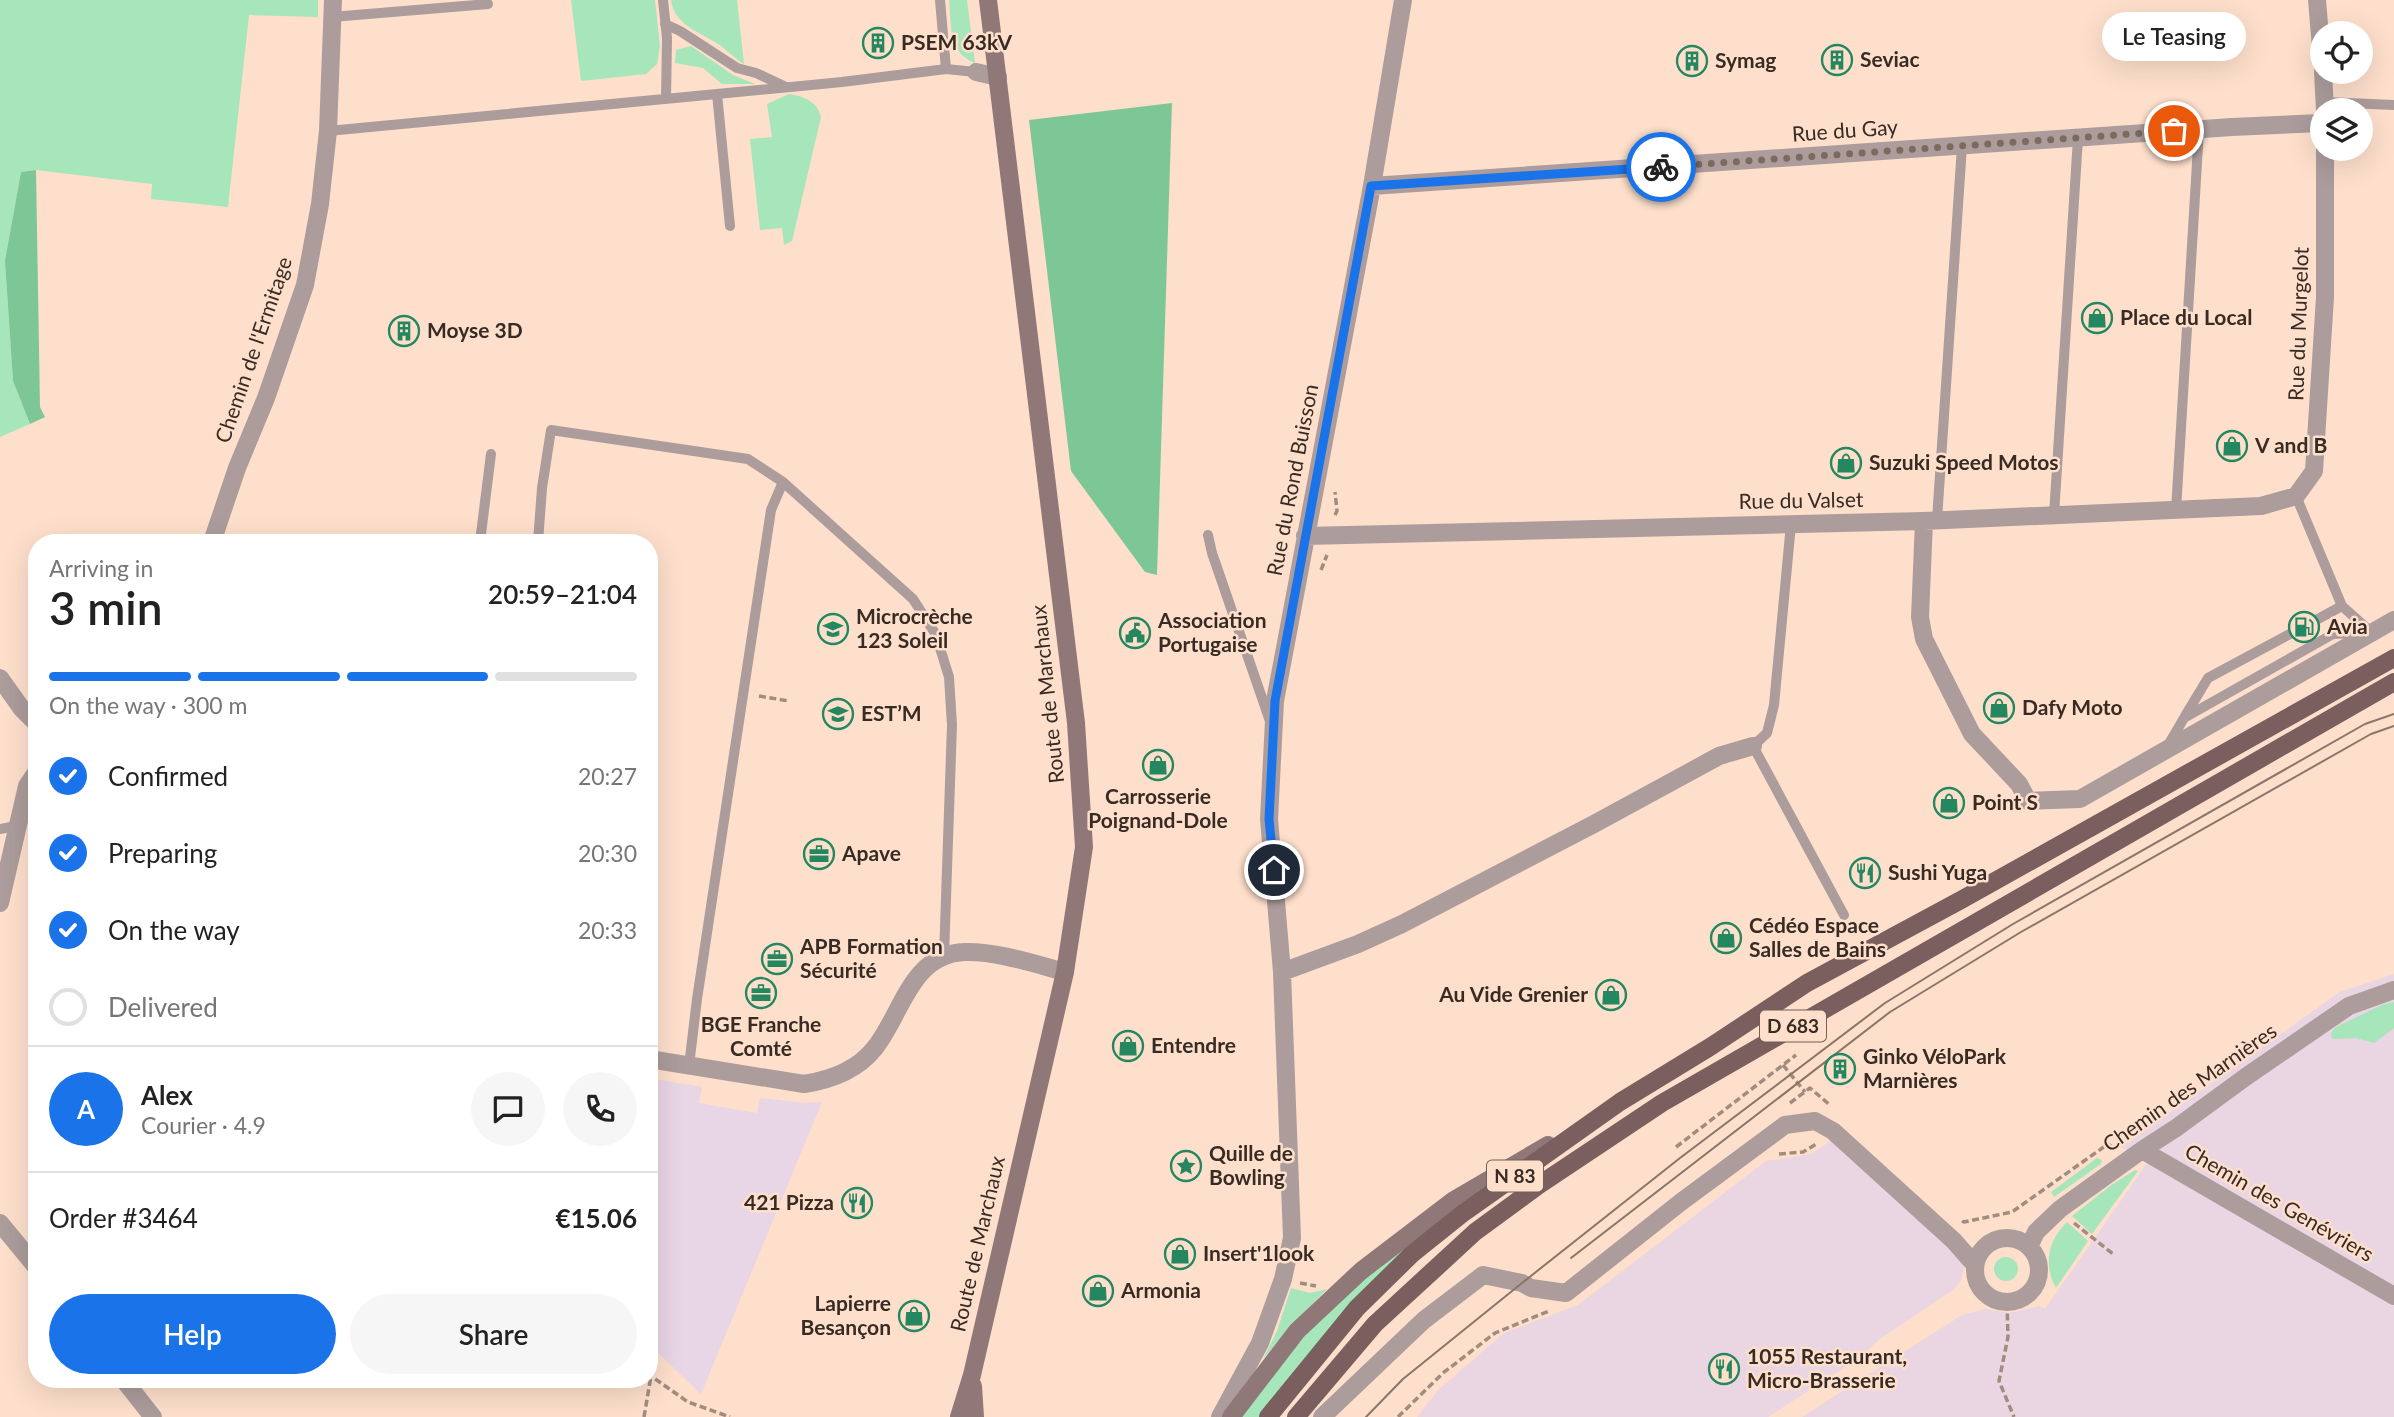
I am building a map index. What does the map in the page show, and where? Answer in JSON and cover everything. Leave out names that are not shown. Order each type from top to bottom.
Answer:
[{"type":"main road","name":"Route de Marchaux","points":[[959,1417],[972,1375],[1065,972],[1084,847],[1076,723],[988,0]]},
{"type":"main road","name":"D 683","points":[[1231,1417],[1297,1331],[1361,1271],[1454,1200],[1710,1047],[1807,982],[1961,900],[2394,658]]},
{"type":"main road","name":"D 683","points":[[1296,1417],[1376,1324],[1475,1232],[1550,1177],[1662,1103],[2394,682]]},
{"type":"main road","name":"N 83","points":[[1268,1417],[1357,1308],[1412,1254],[1462,1214],[1620,1102]]},
{"type":"main road","name":"Route de Marchaux","points":[[972,1375],[975,1417]]},
{"type":"street","name":"Rue du Rond Buisson","points":[[1220,1417],[1260,1343],[1283,1279],[1292,1238],[1282,972],[1269,819],[1275,701],[1403,0]]},
{"type":"street","points":[[2317,0],[2319,21]]},
{"type":"street","name":"Chemin de l'Ermitage","points":[[215,534],[305,285],[320,204],[328,131],[332,8]]},
{"type":"street","points":[[976,72],[998,77]]},
{"type":"street","name":"Rue du Gay","points":[[1371,186],[2310,124]]},
{"type":"street","name":"Rue du Murgelot","points":[[2296,496],[2314,471],[2325,297],[2325,161]]},
{"type":"street","name":"Rue du Valset","points":[[1305,536],[1931,521],[2261,506],[2296,496]]},
{"type":"street","points":[[1931,521],[1920,617],[1924,639],[1972,734],[2019,784],[2028,801],[2080,799],[2394,620]]},
{"type":"street","points":[[0,678],[28,715]]},
{"type":"street","points":[[1282,972],[1358,944],[1402,924],[1719,756],[1753,746]]},
{"type":"street","points":[[0,903],[8,827],[28,784]]},
{"type":"street","points":[[658,1061],[804,1084],[822,1082],[856,1067],[873,1051],[887,1032],[907,989],[924,970],[944,956],[964,952],[984,953],[1065,972]]},
{"type":"street","name":"Chemin des Marnières","points":[[2029,1247],[2036,1231],[2060,1209],[2135,1154],[2176,1128],[2322,1023],[2349,1006],[2394,990]]},
{"type":"street","points":[[1322,1417],[1424,1320],[1483,1275],[1522,1283],[1531,1288],[1566,1293],[1681,1202],[1785,1125],[1815,1121],[1833,1131],[1954,1241],[1975,1265]]},
{"type":"street","name":"Chemin des Genévriers","points":[[2135,1154],[2394,1296]]},
{"type":"street","points":[[0,1223],[28,1257]]},
{"type":"street","points":[[1998,1239],[2015,1239],[2029,1247],[2039,1263],[2038,1282],[2025,1297],[2007,1303],[1989,1298],[1977,1283],[1975,1265],[1983,1248],[1998,1239]]},
{"type":"street","points":[[130,1388],[153,1417]]},
{"type":"lane","points":[[663,0],[666,99]]},
{"type":"lane","points":[[940,0],[946,69]]},
{"type":"lane","points":[[332,8],[488,4]]},
{"type":"lane","points":[[665,24],[737,68],[756,72],[786,87]]},
{"type":"lane","points":[[328,131],[946,69],[976,72]]},
{"type":"lane","points":[[717,94],[730,226]]},
{"type":"lane","points":[[2373,105],[2394,105]]},
{"type":"lane","points":[[2176,510],[2199,130]]},
{"type":"lane","points":[[2054,515],[2078,138]]},
{"type":"lane","points":[[1931,521],[1962,146]]},
{"type":"lane","points":[[539,534],[551,430],[748,459],[783,482],[914,599],[936,635],[949,677],[952,725],[944,956]]},
{"type":"lane","points":[[481,534],[491,454]]},
{"type":"lane","points":[[689,1066],[771,510],[783,482]]},
{"type":"lane","points":[[2296,496],[2342,606],[2371,632]]},
{"type":"lane","points":[[1791,524],[1774,705],[1767,733],[1753,746],[1844,915]]},
{"type":"lane","points":[[1208,535],[1274,731]]},
{"type":"lane","points":[[2165,751],[2208,678],[2342,606]]},
{"type":"lane","points":[[2184,718],[2333,634],[2371,632]]},
{"type":"path","points":[[743,694],[789,701]]},
{"type":"path","points":[[1676,1147],[1796,1055]]},
{"type":"path","points":[[1783,1065],[1805,1092],[1810,1087],[1836,1111]]},
{"type":"path","points":[[1954,1214],[1964,1222],[2012,1212],[2108,1144],[2135,1154]]},
{"type":"path","points":[[2070,1219],[2113,1254]]},
{"type":"path","points":[[2007,1303],[2008,1337],[1999,1381],[2014,1417]]},
{"type":"path","points":[[658,1379],[688,1402],[730,1417]]},
{"type":"path","points":[[644,1417],[648,1388]]},
{"type":"shaded area","points":[[2394,974],[2394,1417],[1802,1417],[1962,1315],[1985,1309],[2009,1313],[2039,1306],[2045,1309],[2148,1162],[2121,1147],[2340,992]]},
{"type":"shaded area","points":[[658,1080],[702,1087],[699,1103],[757,1113],[760,1098],[804,1103],[822,1102],[701,1394],[658,1353]]},
{"type":"shaded area","points":[[1832,1140],[1962,1261],[1964,1268],[1961,1281],[1953,1290],[1880,1339],[1856,1360],[1768,1417],[1417,1417],[1438,1390],[1504,1333],[1578,1305],[1766,1161],[1811,1154]]},
{"type":"green space","points":[[0,0],[318,0],[318,17],[249,15],[228,207],[151,199],[152,184],[36,170],[21,172],[5,262],[13,381],[30,424],[0,437]]},
{"type":"green space","points":[[571,0],[655,0],[660,46],[657,64],[646,74],[581,81]]},
{"type":"green space","points":[[671,0],[737,0],[744,64],[682,22],[673,9]]},
{"type":"green space","points":[[949,0],[967,0],[975,63],[966,58],[955,45]]},
{"type":"green space","points":[[691,46],[733,75],[755,84],[722,84],[703,68],[675,63],[676,50]]},
{"type":"green space","points":[[789,94],[810,101],[817,107],[821,117],[792,241],[784,245],[782,228],[760,230],[750,139],[772,137],[767,104]]},
{"type":"green space","points":[[1172,103],[1157,575],[1145,572],[1071,471],[1029,120]]},
{"type":"green space","points":[[36,170],[40,407],[45,417],[30,424],[13,381],[5,261],[21,172]]},
{"type":"green space","points":[[2394,1002],[2394,1028],[2374,1043],[2356,1038],[2332,1039],[2331,1033],[2336,1027]]},
{"type":"green space","points":[[2097,1158],[2102,1160],[2101,1164],[2054,1197],[2051,1192]]},
{"type":"green space","points":[[2135,1170],[2138,1171],[2092,1234],[2072,1216],[2110,1186]]},
{"type":"green space","points":[[2067,1222],[2088,1241],[2056,1288],[2050,1271],[2050,1253],[2055,1237]]},
{"type":"green space","points":[[1432,1228],[1344,1312],[1297,1367],[1260,1417],[1242,1417],[1271,1375],[1309,1330],[1368,1272]]},
{"type":"green space","points":[[2006,1257],[2015,1260],[2018,1269],[2015,1278],[2006,1281],[1997,1278],[1994,1269],[1997,1260]]},
{"type":"green space","points":[[1291,1288],[1310,1293],[1327,1289],[1263,1359],[1277,1331]]},
{"type":"tram line","points":[[1366,1417],[1403,1379],[1522,1283],[1680,1158],[1885,1003],[2013,924],[2365,724],[2394,714]]},
{"type":"tram line","points":[[1571,1258],[1890,1012],[2021,932],[2371,734],[2394,726]]},
{"type":"way so far","points":[[1661,167],[2174,131]]},
{"type":"place","name":"PSEM 63kV","points":[[878,43]]},
{"type":"place","name":"Seviac","points":[[1837,60]]},
{"type":"place","name":"Symag","points":[[1692,61]]},
{"type":"place","name":"Le Teasing","points":[[2174,131]]},
{"type":"place","name":"Place du Local","points":[[2097,318]]},
{"type":"place","name":"Moyse 3D","points":[[404,331]]},
{"type":"place","name":"V and B","points":[[2232,446]]},
{"type":"place","name":"Suzuki Speed Motos","points":[[1846,463]]},
{"type":"place","name":"Avia","points":[[2304,627]]},
{"type":"place","name":"Microcrèche 123 Soleil","points":[[833,629]]},
{"type":"place","name":"Association Portugaise","points":[[1135,633]]},
{"type":"place","name":"Dafy Moto","points":[[1999,708]]},
{"type":"place","name":"EST’M","points":[[838,714]]},
{"type":"place","name":"Carrosserie Poignand-Dole","points":[[1158,765]]},
{"type":"place","name":"Point S","points":[[1949,803]]},
{"type":"place","name":"Apave","points":[[819,854]]},
{"type":"place","name":"Sushi Yuga","points":[[1865,873]]},
{"type":"place","name":"Cédéo Espace Salles de Bains","points":[[1726,938]]},
{"type":"place","name":"APB Formation Sécurité","points":[[777,959]]},
{"type":"place","name":"BGE Franche Comté","points":[[761,993]]},
{"type":"place","name":"Au Vide Grenier","points":[[1611,995]]},
{"type":"place","name":"Entendre","points":[[1128,1046]]},
{"type":"place","name":"Ginko VéloPark Marnières","points":[[1840,1069]]},
{"type":"place","name":"Quille de Bowling","points":[[1186,1166]]},
{"type":"place","name":"421 Pizza","points":[[857,1203]]},
{"type":"place","name":"Insert'1look","points":[[1180,1254]]},
{"type":"place","name":"Armonia","points":[[1098,1291]]},
{"type":"place","name":"Lapierre Besançon","points":[[914,1316]]},
{"type":"place","name":"1055 Restaurant, Micro-Brasserie","points":[[1724,1369]]},
{"type":"route","points":[[1274,870],[1269,819],[1275,701],[1371,186],[1661,167]]}]
